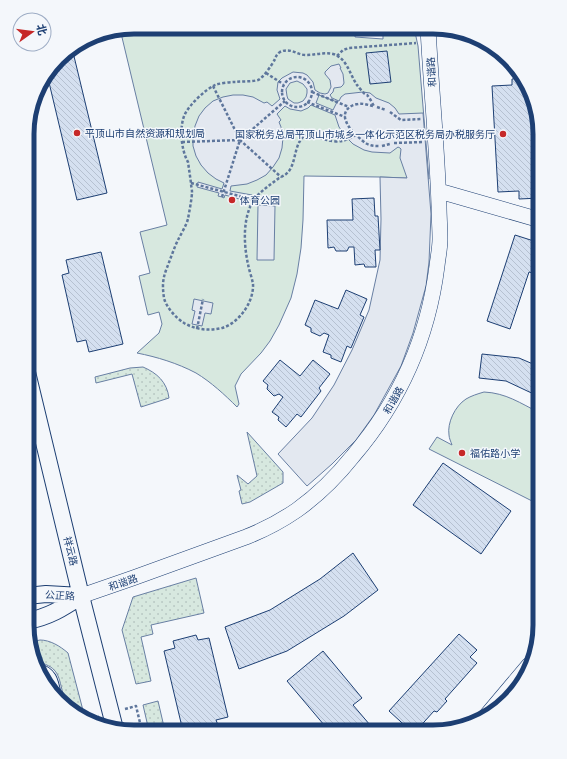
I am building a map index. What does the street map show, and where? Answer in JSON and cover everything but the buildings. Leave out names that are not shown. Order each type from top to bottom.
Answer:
[{"type":"main road","name":"祥云路","points":[[34,402],[113,723]]},
{"type":"main road","name":"公正路","points":[[34,595],[46,594],[81,596]]},
{"type":"main road","name":"公正路","points":[[34,620],[58,611],[81,596]]},
{"type":"street","name":"和谐路","points":[[81,596],[204,553],[263,530],[298,510],[327,486],[345,466],[365,442],[388,408],[404,382],[420,340],[434,286],[440,240],[439,191],[428,35]]},
{"type":"street","points":[[439,191],[533,218]]},
{"type":"street","points":[[502,697],[517,679]]},
{"type":"lane","points":[[44,669],[53,676],[57,688]]},
{"type":"path","points":[[337,56],[343,50],[349,48],[428,35]]},
{"type":"path","points":[[356,135],[342,141],[327,140],[309,134],[303,137],[292,165],[286,175],[265,187],[254,200],[248,211],[245,231],[246,256],[253,283],[252,294],[242,314],[229,326],[212,330],[196,329],[179,320],[171,311],[165,300],[163,282],[165,272],[176,243],[188,220],[192,192],[188,162],[185,158],[182,142],[182,131],[185,115],[199,97],[213,86],[260,79],[264,76],[276,55],[283,51],[289,50],[297,54],[305,55],[325,53],[334,54],[344,61],[357,84],[364,94],[368,96],[374,106],[356,104],[349,107],[346,110],[345,117],[347,124],[356,135],[369,145],[380,146],[390,144]]},
{"type":"path","points":[[266,72],[283,84]]},
{"type":"path","points":[[296,76],[300,77],[309,82],[312,92],[307,102],[302,106],[296,107],[289,105],[285,101],[282,94],[283,84],[290,78],[296,76]]},
{"type":"path","points":[[213,86],[240,140],[281,177]]},
{"type":"path","points":[[312,92],[349,107]]},
{"type":"path","points":[[222,198],[240,140],[285,101]]},
{"type":"path","points":[[307,102],[345,117]]},
{"type":"path","points":[[377,107],[386,110]]},
{"type":"path","points":[[390,112],[401,120],[434,119]]},
{"type":"path","points":[[182,142],[240,140]]},
{"type":"path","points":[[394,143],[436,142]]},
{"type":"path","points":[[191,183],[254,200]]},
{"type":"path","points":[[196,329],[203,299]]},
{"type":"path","points":[[111,713],[136,706],[141,725]]},
{"type":"shaded area","name":"体育公园","points":[[355,34],[355,37],[383,39],[383,34],[415,34],[418,46],[429,179],[304,176],[301,248],[291,298],[270,341],[241,374],[235,386],[239,404],[237,407],[218,389],[196,373],[182,366],[152,356],[137,353],[159,333],[162,324],[159,312],[148,315],[139,276],[150,273],[140,232],[167,225],[121,35]]},
{"type":"shaded area","points":[[339,64],[343,74],[344,83],[341,87],[334,88],[330,95],[332,98],[339,101],[345,94],[363,92],[370,93],[376,98],[389,103],[399,114],[423,113],[431,214],[429,262],[426,286],[413,333],[401,366],[374,415],[356,440],[307,486],[278,454],[312,418],[334,385],[352,350],[369,310],[380,260],[380,177],[407,178],[400,158],[401,149],[398,147],[390,153],[364,150],[353,144],[348,139],[339,127],[335,115],[311,105],[301,111],[290,109],[285,106],[277,114],[281,120],[279,122],[283,137],[279,158],[273,167],[266,175],[257,180],[247,184],[231,186],[230,191],[252,195],[246,201],[225,195],[224,198],[218,196],[219,193],[197,187],[198,182],[222,189],[224,183],[208,173],[201,165],[193,146],[193,136],[199,116],[213,101],[233,95],[243,95],[253,97],[264,103],[267,102],[272,106],[280,99],[277,90],[278,82],[293,72],[307,75],[313,82],[315,90],[320,93],[328,93],[331,87],[330,80],[325,72],[331,66]],"holes":[[[297,81],[303,84],[307,89],[307,93],[303,101],[294,103],[288,99],[286,89],[290,83]],[[319,95],[337,102],[333,110],[316,103]]]},
{"type":"shaded area","points":[[258,205],[275,206],[274,260],[257,260]]},
{"type":"shaded area","points":[[194,299],[213,303],[211,314],[205,313],[202,326],[192,324],[195,311],[192,310]]},
{"type":"shaded area","points":[[143,367],[157,375],[164,383],[169,398],[141,407],[132,374],[96,383],[95,377],[130,368]]},
{"type":"shaded area","points":[[484,392],[499,394],[533,409],[533,501],[429,449],[437,437],[452,445],[449,437],[449,425],[455,410],[462,402],[474,395]]},
{"type":"shaded area","points":[[247,432],[283,472],[283,483],[250,502],[242,504],[239,491],[241,490],[237,475],[248,484],[257,476]]},
{"type":"shaded area","points":[[196,578],[204,613],[151,625],[153,634],[141,637],[151,681],[136,684],[122,630],[133,597]]},
{"type":"shaded area","points":[[35,641],[47,641],[62,648],[68,653],[83,711],[64,697],[56,672],[41,663]]},
{"type":"shaded area","points":[[158,701],[164,725],[148,725],[143,705]]},
{"type":"place","name":"平顶山市自然资源和规划局","points":[[77,133]]},
{"type":"place","name":"国家税务总局平顶山市城乡一体化示范区税务局办税服务厅","points":[[503,134]]},
{"type":"place","name":"体育公园","points":[[232,200]]},
{"type":"place","name":"福佑路小学","points":[[462,453]]}]
